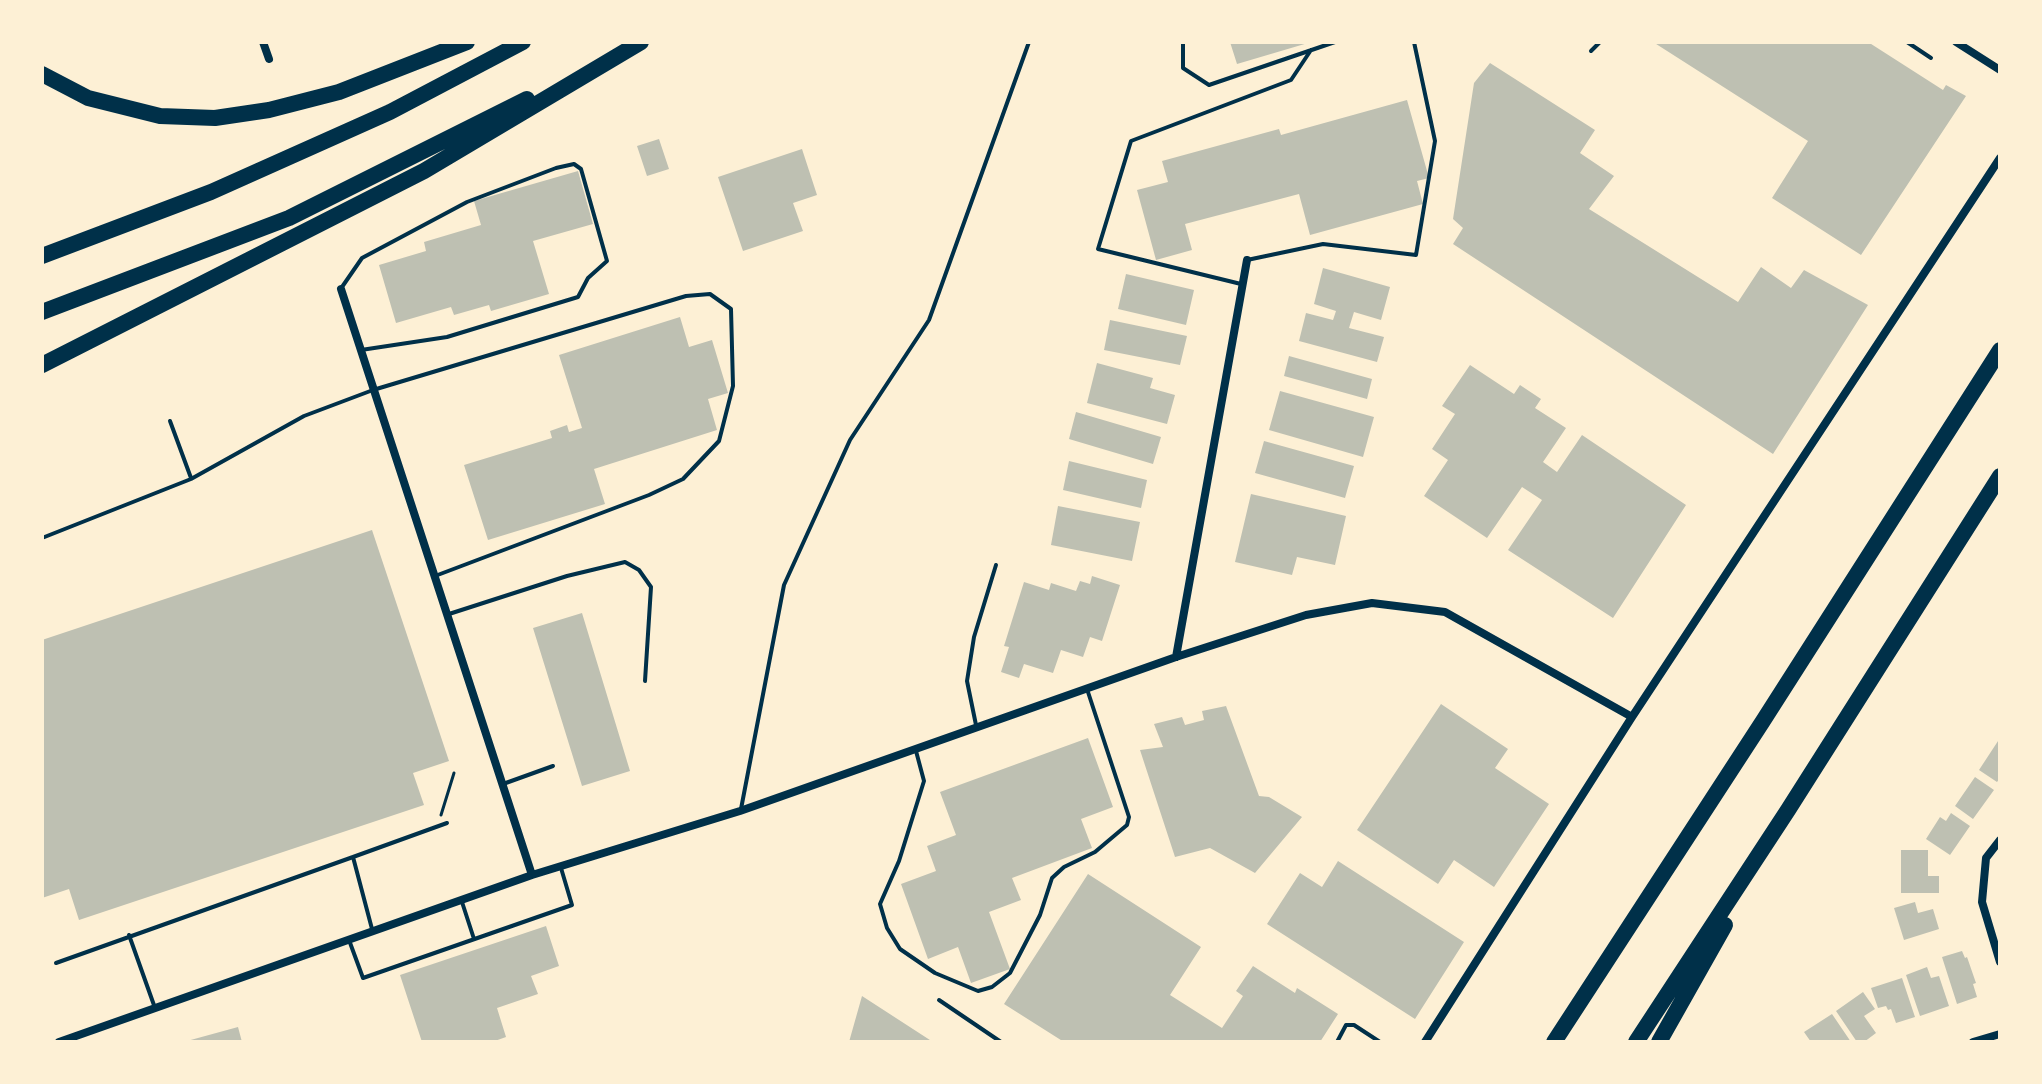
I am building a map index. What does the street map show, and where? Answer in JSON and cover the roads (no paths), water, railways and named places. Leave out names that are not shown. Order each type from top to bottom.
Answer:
[{"type":"highway","points":[[42,74],[88,98],[160,116],[215,118],[269,110],[339,92],[467,42]]},
{"type":"highway","points":[[42,256],[211,192],[390,112],[523,42]]},
{"type":"highway","points":[[42,312],[289,218],[640,42]]},
{"type":"highway","points":[[42,365],[424,171],[640,42]]},
{"type":"highway","points":[[1554,1042],[2000,350]]},
{"type":"highway","points":[[1636,1042],[2000,476]]},
{"type":"highway","points":[[1659,1042],[1788,810]]},
{"type":"street","points":[[263,42],[269,59]]},
{"type":"street","points":[[1956,42],[2000,70]]},
{"type":"street","points":[[1425,1042],[1632,717],[2000,158]]},
{"type":"street","points":[[1176,657],[1247,260]]},
{"type":"street","points":[[341,289],[532,875]]},
{"type":"street","points":[[59,1042],[532,875],[740,811],[1176,657],[1306,615],[1372,603],[1445,612],[1632,717]]},
{"type":"street","points":[[2000,840],[1986,858],[1982,902],[2000,962]]},
{"type":"street","points":[[1973,1042],[2000,1034]]},
{"type":"lane","points":[[740,811],[784,585],[850,440],[929,320],[1029,42]]},
{"type":"lane","points":[[1183,42],[1183,68],[1209,85],[1335,42]]},
{"type":"lane","points":[[1247,260],[1323,244],[1416,255],[1435,141],[1414,42]]},
{"type":"lane","points":[[1591,51],[1600,42]]},
{"type":"lane","points":[[1907,42],[1931,58]]},
{"type":"lane","points":[[1243,285],[1098,249],[1131,141],[1291,80],[1311,50]]},
{"type":"lane","points":[[341,289],[362,258],[467,202],[556,168],[574,164],[581,169],[607,261],[595,268],[578,297],[447,337],[361,350]]},
{"type":"lane","points":[[42,538],[191,479],[304,416],[373,390],[686,296],[710,294],[731,309],[733,386],[719,441],[683,479],[649,495],[435,576]]},
{"type":"lane","points":[[170,421],[191,479]]},
{"type":"lane","points":[[447,614],[567,576],[625,562],[639,570],[651,587],[645,681]]},
{"type":"lane","points":[[977,727],[967,681],[974,637],[996,565]]},
{"type":"lane","points":[[915,749],[924,781],[899,861],[880,904],[887,928],[900,949],[935,973],[978,991],[992,987],[1010,973],[1040,915],[1052,878],[1064,867],[1095,852],[1127,825],[1129,817],[1087,689]]},
{"type":"lane","points":[[503,784],[553,766]]},
{"type":"lane","points":[[56,963],[447,823]]},
{"type":"lane","points":[[353,857],[373,931]]},
{"type":"lane","points":[[349,940],[363,978],[572,905],[561,866]]},
{"type":"lane","points":[[461,900],[474,939]]},
{"type":"lane","points":[[129,935],[155,1008]]},
{"type":"lane","points":[[939,1000],[1001,1042]]},
{"type":"lane","points":[[1337,1042],[1346,1025],[1354,1025],[1380,1042]]}]
